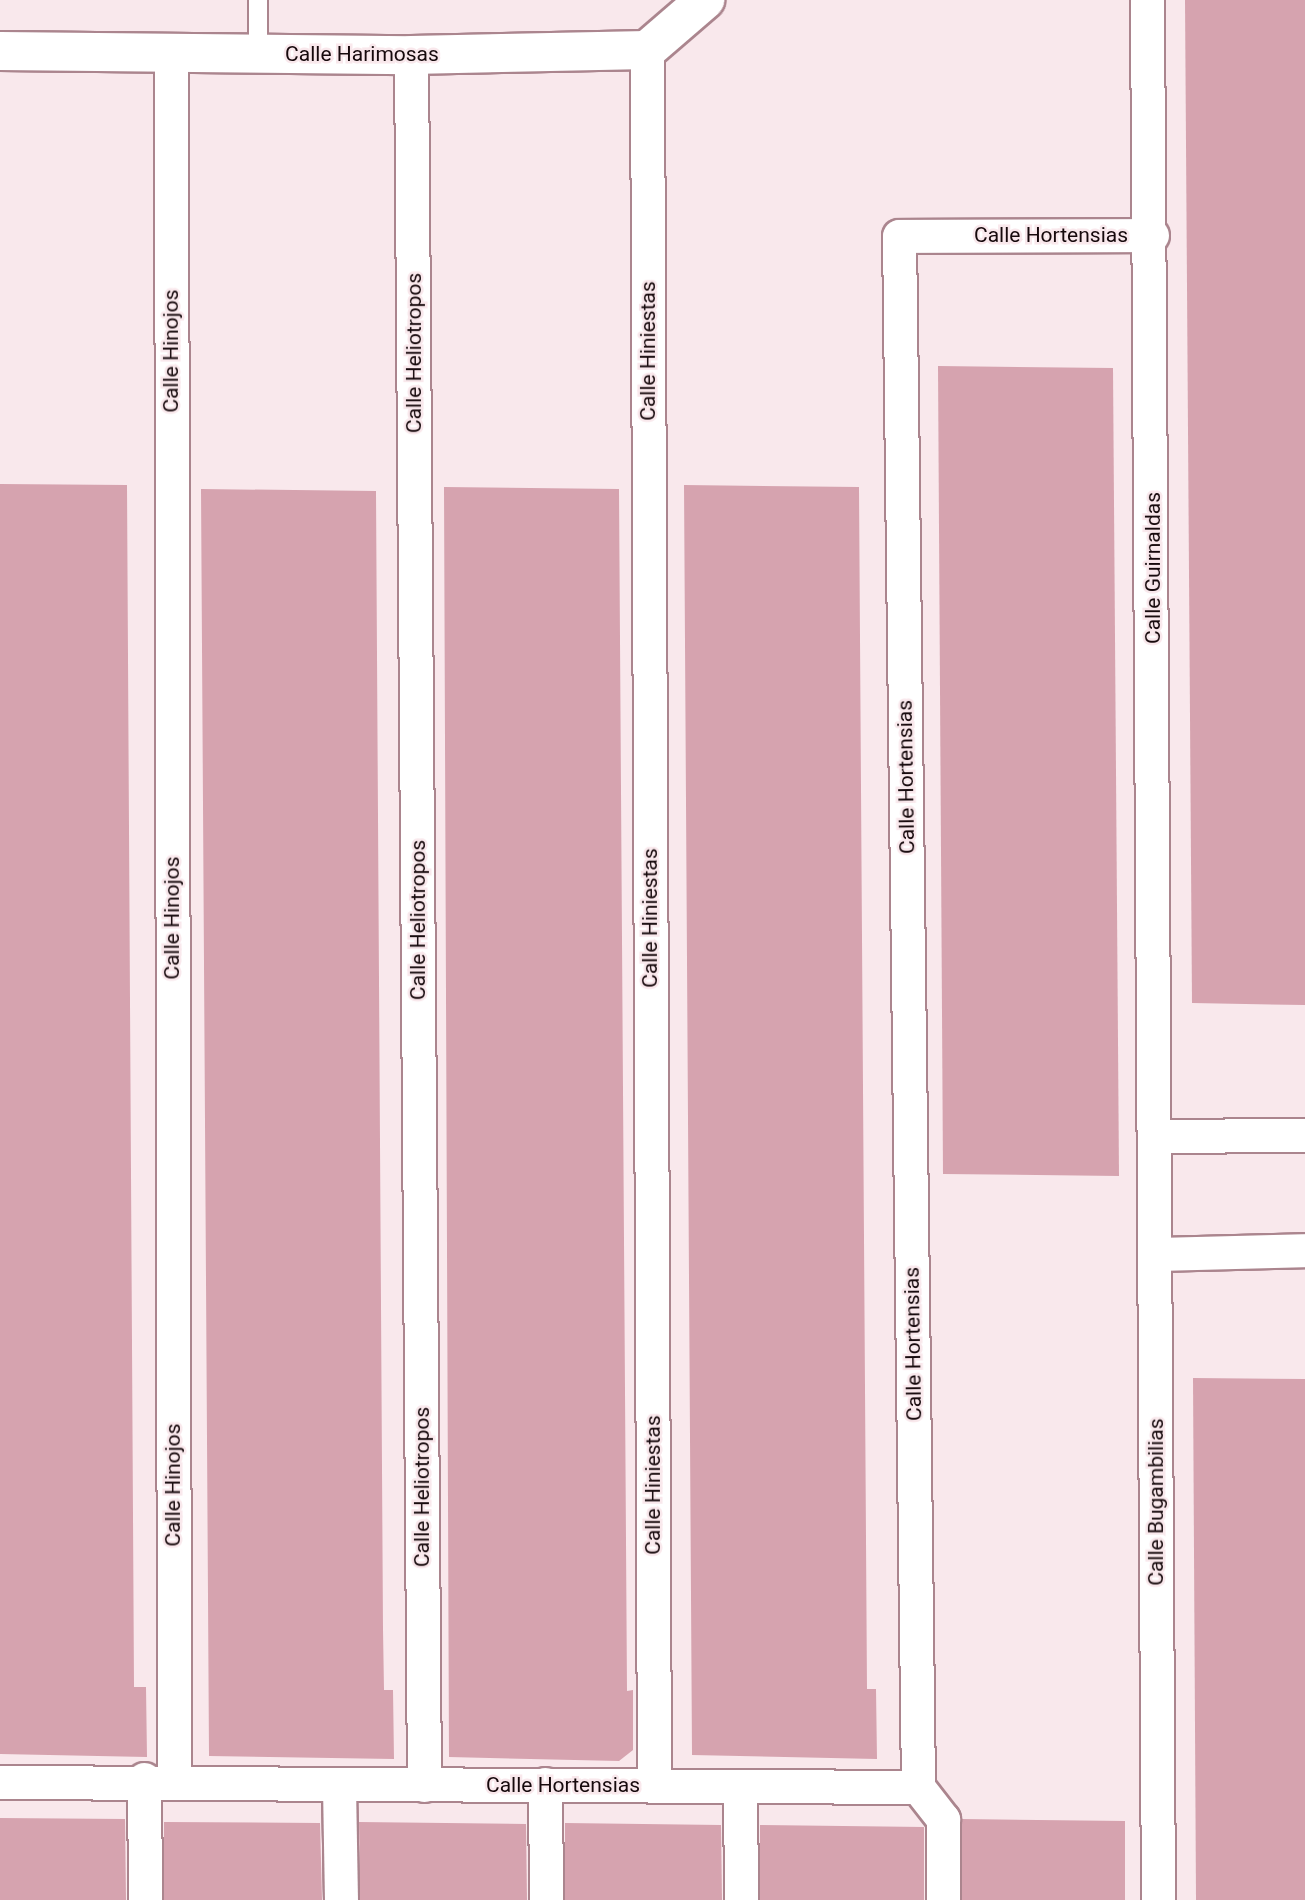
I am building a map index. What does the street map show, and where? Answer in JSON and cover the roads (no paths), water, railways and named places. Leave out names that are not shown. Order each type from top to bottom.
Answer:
[{"type":"street","points":[[646,50],[705,0]]},
{"type":"street","name":"Calle Guirnaldas","points":[[1147,0],[1152,235],[1155,1254]]},
{"type":"street","name":"Calle Harimosas","points":[[0,51],[411,55],[646,50]]},
{"type":"street","name":"Calle Hiniestas","points":[[646,50],[654,1785]]},
{"type":"street","name":"Calle Hinojos","points":[[145,1900],[159,1781],[171,53]]},
{"type":"street","name":"Calle Heliotropos","points":[[411,55],[424,1785]]},
{"type":"street","name":"Calle Hortensias","points":[[0,1782],[159,1781],[339,1786],[545,1784],[918,1787],[899,236],[1152,235]]},
{"type":"street","points":[[1154,1136],[1305,1135]]},
{"type":"street","points":[[1155,1254],[1305,1250]]},
{"type":"street","name":"Calle Bugambilias","points":[[1155,1254],[1158,1900]]},
{"type":"street","points":[[545,1784],[546,1900]]},
{"type":"street","points":[[339,1786],[341,1900]]},
{"type":"street","points":[[740,1786],[741,1900]]},
{"type":"street","points":[[918,1787],[943,1819],[943,1900]]},
{"type":"lane","points":[[258,0],[258,54]]}]
